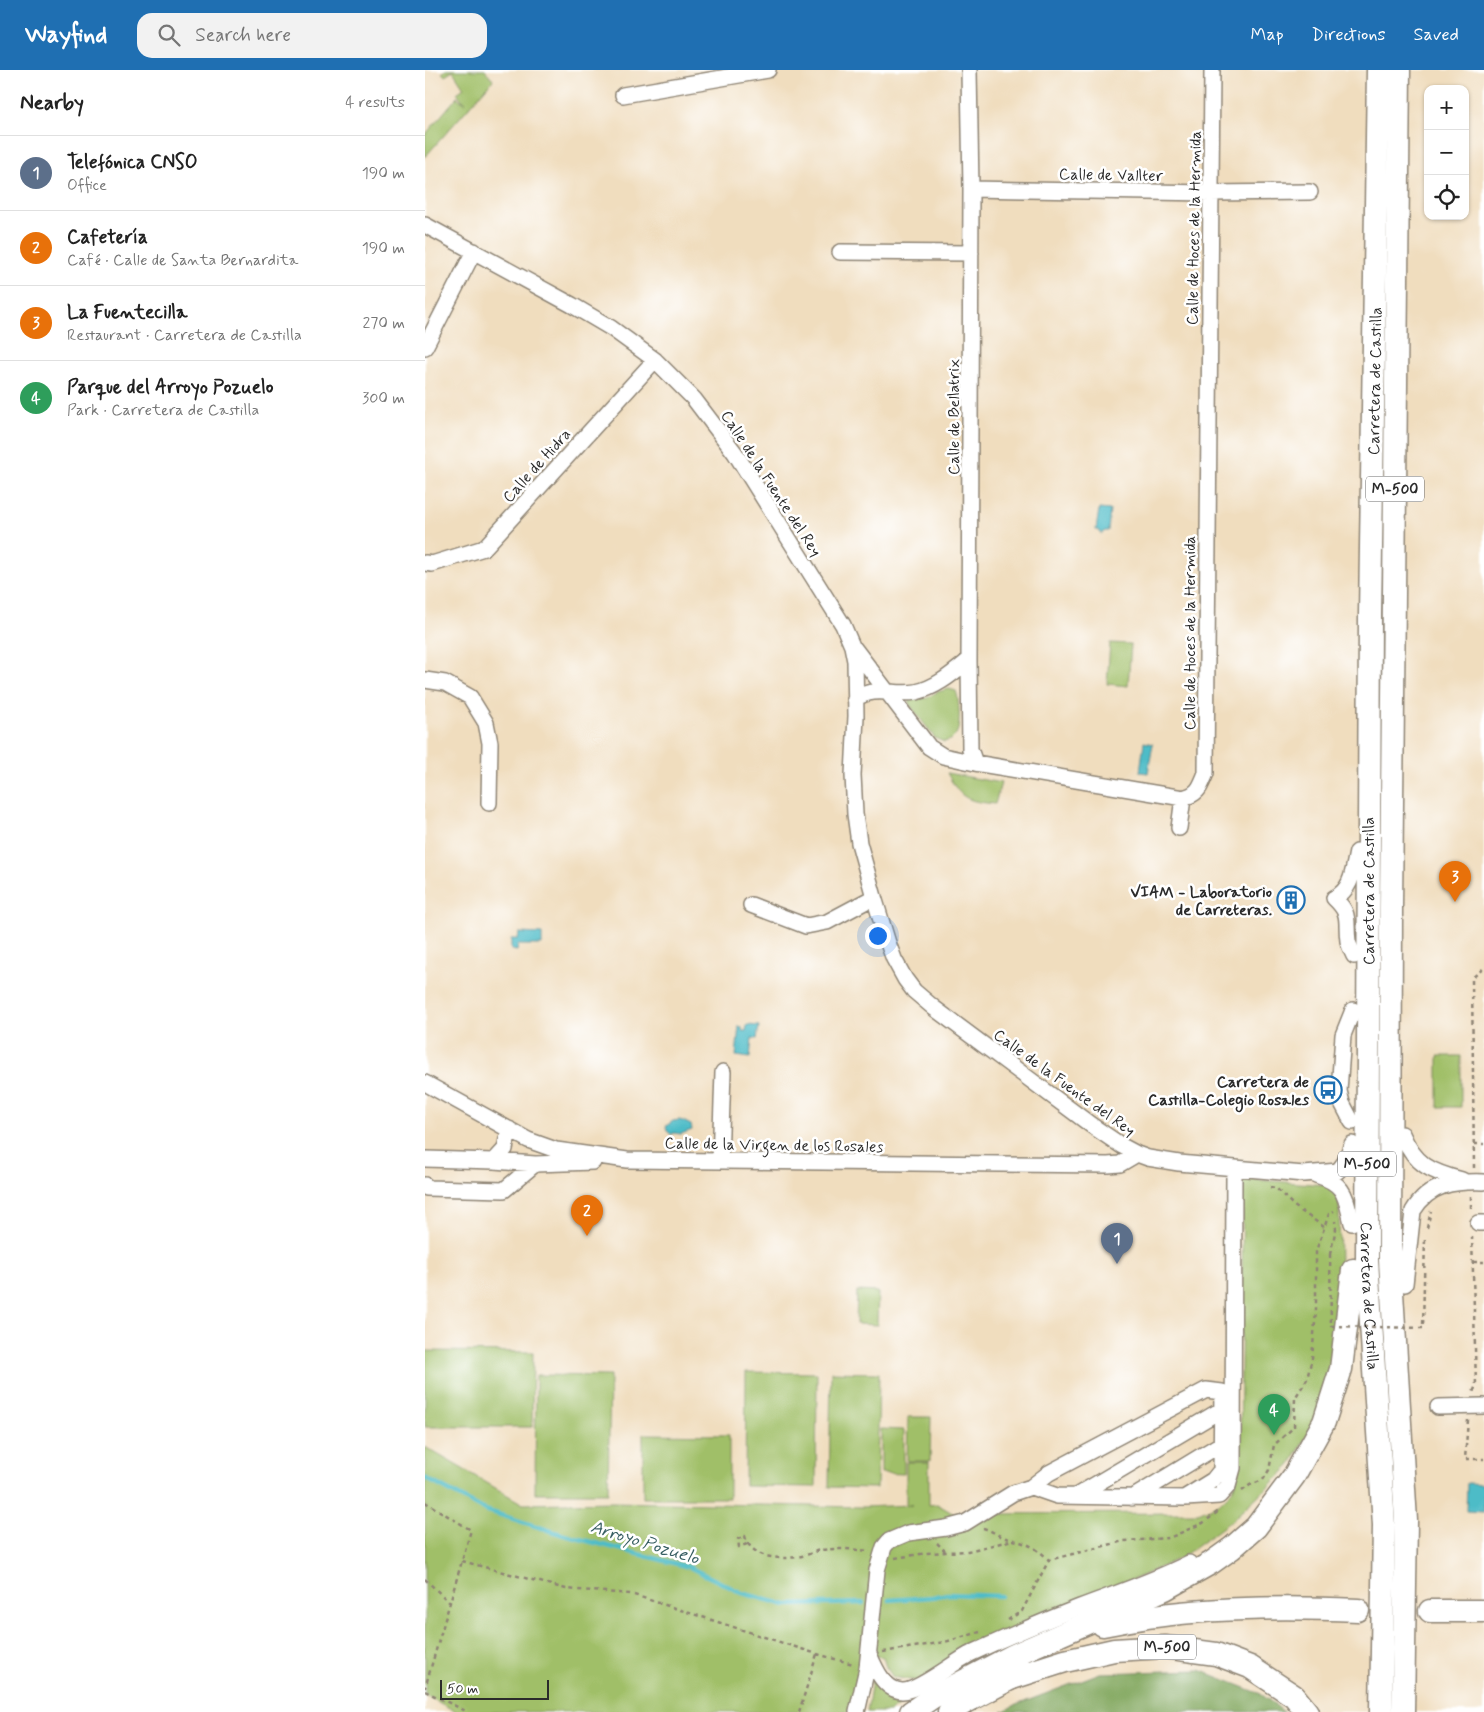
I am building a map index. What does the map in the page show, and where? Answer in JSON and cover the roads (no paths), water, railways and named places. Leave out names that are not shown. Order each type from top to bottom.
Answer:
[{"type":"highway","name":"Carretera de Castilla","points":[[1378,70],[1370,615],[1367,1261],[1384,1525],[1381,1712]]},
{"type":"highway","name":"Carretera de Castilla","points":[[1399,70],[1391,908],[1390,1260],[1405,1521],[1403,1712]]},
{"type":"highway","name":"M-500","points":[[1367,1712],[1369,1528],[1353,1270],[1352,1133],[1359,700],[1370,615]]},
{"type":"highway","name":"M-500","points":[[1391,908],[1401,1070],[1407,1351],[1402,1464]]},
{"type":"highway","name":"M-500","points":[[1014,1655],[1165,1589],[1211,1563],[1256,1528],[1294,1476],[1324,1422],[1341,1369],[1353,1270]]},
{"type":"highway","name":"M-500","points":[[1405,1521],[1417,1598],[1416,1680],[1417,1704],[1420,1712]]},
{"type":"highway","name":"M-500","points":[[1014,1655],[1097,1626],[1156,1616],[1235,1609],[1300,1607],[1359,1610]]},
{"type":"highway","name":"M-500","points":[[1012,1678],[1063,1653],[1099,1641],[1159,1625],[1235,1609]]},
{"type":"highway","points":[[1430,1610],[1484,1611]]},
{"type":"highway","name":"M-500","points":[[1012,1678],[1065,1661],[1114,1650],[1165,1647],[1216,1654],[1250,1667],[1294,1696],[1307,1712]]},
{"type":"highway","points":[[911,1712],[933,1697],[1014,1655]]},
{"type":"highway","points":[[949,1712],[1012,1678]]},
{"type":"street","points":[[623,95],[768,70]]},
{"type":"street","name":"Calle de Bellatrix","points":[[969,70],[971,190],[969,660],[970,749],[975,763]]},
{"type":"street","name":"Calle de Hoces de la Hermida","points":[[1183,798],[1192,796],[1197,792],[1206,773],[1212,70]]},
{"type":"street","name":"Calle de Vallter","points":[[971,190],[1210,193],[1310,192]]},
{"type":"street","name":"Calle de la Fuente del Rey","points":[[425,225],[572,304],[611,328],[655,360],[694,399],[735,453],[843,625],[852,646],[855,662],[856,716],[853,775],[859,843],[874,898],[894,959],[915,991],[934,1008],[1091,1125],[1137,1154],[1161,1161],[1313,1174],[1329,1178],[1337,1183],[1344,1194],[1352,1223]]},
{"type":"street","points":[[425,346],[474,251]]},
{"type":"street","points":[[841,252],[971,253]]},
{"type":"street","name":"Calle de Hidra","points":[[425,562],[432,564],[484,548],[655,360]]},
{"type":"street","points":[[852,646],[888,695],[935,752],[943,756],[975,763],[1183,798],[1179,828]]},
{"type":"street","points":[[856,716],[869,702],[888,695],[924,690],[950,676],[969,660]]},
{"type":"street","points":[[425,680],[445,683],[470,697],[486,723],[490,743],[489,802]]},
{"type":"street","points":[[855,699],[867,692],[875,691],[888,695]]},
{"type":"street","points":[[751,905],[805,926],[827,922],[874,898]]},
{"type":"street","points":[[720,1162],[723,1072]]},
{"type":"street","name":"Calle de la Virgen de los Rosales","points":[[425,1083],[528,1140],[550,1148],[627,1160],[1108,1165],[1120,1164],[1137,1154]]},
{"type":"street","points":[[495,1161],[505,1149],[509,1130]]},
{"type":"street","name":"Calle de la Fuente del Rey","points":[[1313,1174],[1338,1171],[1345,1162],[1352,1133]]},
{"type":"street","points":[[1402,1134],[1415,1157],[1424,1166],[1436,1173],[1473,1182]]},
{"type":"street","points":[[425,1160],[495,1161],[535,1164],[627,1160]]},
{"type":"street","points":[[425,1185],[427,1188],[504,1190],[535,1164]]},
{"type":"street","points":[[1031,1487],[1057,1496],[1184,1498],[1219,1496],[1228,1486],[1233,1468],[1234,1168]]},
{"type":"street","points":[[1405,1284],[1413,1211],[1418,1201],[1437,1188],[1473,1182]]},
{"type":"street","points":[[857,1712],[868,1661],[877,1570],[881,1553],[889,1541],[908,1533],[946,1528],[965,1523],[1013,1493],[1031,1487],[1049,1473],[1207,1390],[1222,1392],[1221,1470],[1213,1480],[1184,1498]]},
{"type":"street","points":[[1438,1407],[1484,1406]]},
{"type":"street","points":[[1076,1496],[1221,1410]]},
{"type":"street","points":[[1132,1498],[1221,1444]]},
{"type":"street","points":[[868,1661],[885,1683],[898,1690],[910,1690],[969,1654],[1079,1608],[1162,1578],[1206,1554],[1251,1521],[1294,1476]]},
{"type":"water","points":[[1099,509],[1110,510],[1108,531],[1101,534],[1099,530],[1096,530]]},
{"type":"water","points":[[1144,742],[1153,744],[1148,773],[1140,772]]},
{"type":"water","points":[[519,933],[542,934],[542,945],[518,945],[517,951],[511,950],[511,939],[518,939]]},
{"type":"water","points":[[747,1025],[759,1026],[757,1039],[752,1038],[750,1058],[736,1056],[739,1026],[742,1027],[742,1031],[746,1031]]},
{"type":"water","points":[[679,1120],[691,1125],[692,1130],[681,1134],[673,1133],[672,1135],[667,1131],[666,1126],[673,1121]]},
{"type":"water","points":[[1467,1483],[1484,1484],[1484,1512],[1466,1511]]},
{"type":"waterway","name":"Arroyo Pozuelo","points":[[425,1478],[485,1510],[564,1535],[689,1567],[742,1593],[786,1605],[863,1603]]},
{"type":"waterway","name":"Arroyo Pozuelo","points":[[889,1600],[947,1594],[1001,1596]]},
{"type":"place","name":"VIAM - Laboratorio de Carreteras.","points":[[1291,900]]},
{"type":"place","name":"La Fuentecilla","points":[[1455,902]]},
{"type":"place","name":"Carretera de Castilla-Colegio Rosales","points":[[1328,1090]]},
{"type":"place","name":"Cafetería","points":[[587,1236]]},
{"type":"place","name":"Telefónica CNSO","points":[[1117,1264]]},
{"type":"place","name":"Parque del Arroyo Pozuelo","points":[[1274,1435]]}]
